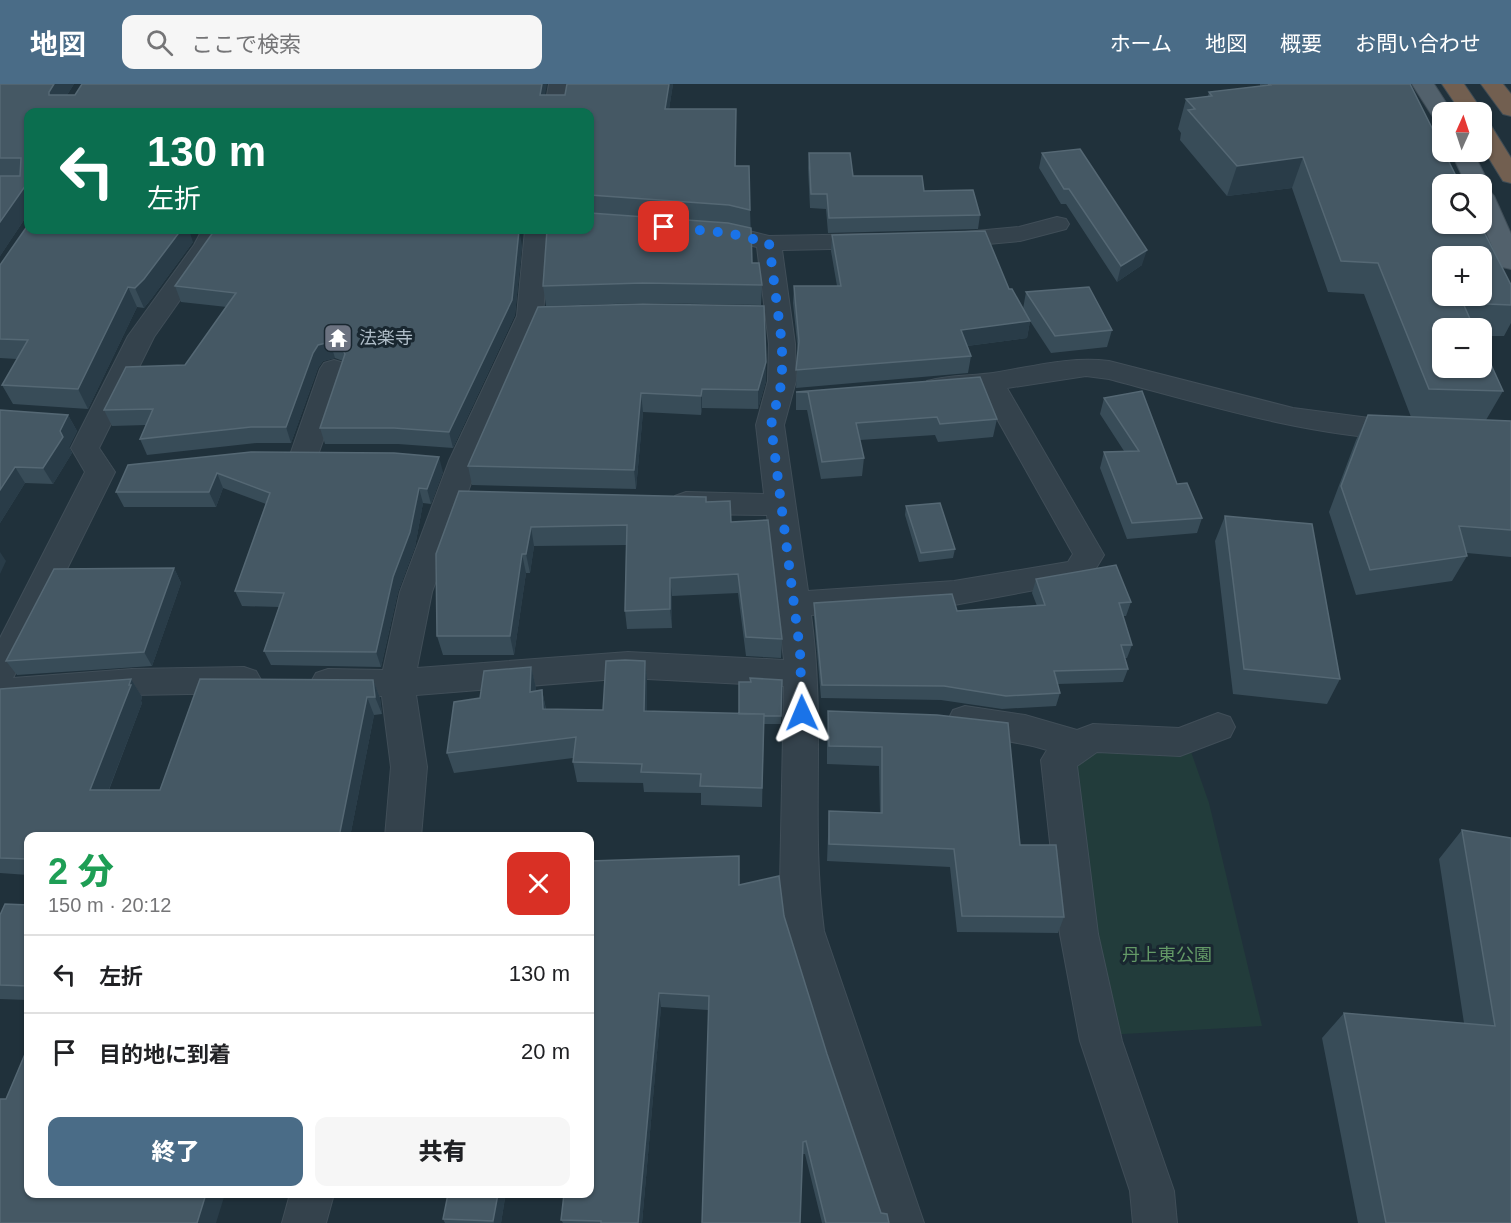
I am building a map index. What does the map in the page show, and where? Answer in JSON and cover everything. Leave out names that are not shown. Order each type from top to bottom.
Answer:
[{"type":"highway","points":[[1453,84],[1465,102]]},
{"type":"highway","points":[[1492,84],[1511,109]]},
{"type":"highway","points":[[1492,145],[1511,176]]},
{"type":"main road","points":[[1423,84],[1435,102]]},
{"type":"main road","points":[[1492,219],[1511,262]]},
{"type":"street","points":[[556,108],[560,84]]},
{"type":"street","points":[[729,233],[769,243],[966,240],[1009,235],[1057,224]]},
{"type":"street","points":[[0,671],[112,471],[85,448],[141,336],[219,234]]},
{"type":"street","points":[[404,832],[410,767],[397,683],[416,592],[462,498],[464,460],[542,316],[529,234]]},
{"type":"street","points":[[769,243],[767,315],[782,344],[782,372],[789,399],[771,425],[801,674],[799,885],[805,931],[902,1223]]},
{"type":"street","points":[[907,389],[990,382],[1086,367],[1109,370],[1316,423],[1363,430],[1431,432]]},
{"type":"street","points":[[305,455],[334,369]]},
{"type":"street","points":[[794,604],[954,593],[1078,572],[1089,555],[990,382]]},
{"type":"street","points":[[66,419],[99,421]]},
{"type":"street","points":[[431,458],[464,460]]},
{"type":"street","points":[[663,502],[781,505]]},
{"type":"street","points":[[0,692],[132,682],[397,683],[628,665],[801,674]]},
{"type":"street","points":[[802,713],[837,714]]},
{"type":"street","points":[[930,716],[1025,729],[1080,745]]},
{"type":"street","points":[[1155,1223],[1152,1191],[1101,1041],[1079,934],[1059,760],[1093,738],[1180,742],[1218,727]]},
{"type":"street","points":[[304,1223],[311,1198]]},
{"type":"green space","name":"丹上東公園","points":[[1080,745],[1189,746],[1209,803],[1262,1026],[1106,1035],[1068,764]]},
{"type":"building","points":[[0,84],[54,84],[49,95],[75,95],[82,84],[542,84],[540,95],[565,95],[567,84],[669,84],[665,109],[736,109],[735,166],[749,166],[750,210],[729,205],[594,195],[594,108],[24,108],[24,188],[0,222],[0,176],[20,176],[21,158],[0,158]]},
{"type":"building","points":[[1268,84],[1410,84],[1432,128],[1432,162],[1449,162],[1455,174],[1432,174],[1432,234],[1485,234],[1491,246],[1432,246],[1432,306],[1464,306],[1470,318],[1432,318],[1432,378],[1492,378],[1492,367],[1503,391],[1429,389],[1378,263],[1341,261],[1303,157],[1237,166],[1188,110],[1195,109],[1186,99],[1212,96],[1209,92],[1270,85]]},
{"type":"building","points":[[1080,149],[1147,250],[1121,266],[1069,189],[1064,189],[1042,153]]},
{"type":"building","points":[[809,153],[850,153],[853,176],[922,176],[924,191],[973,190],[980,215],[829,218],[827,194],[811,194]]},
{"type":"building","points":[[594,213],[728,223],[751,228],[752,263],[759,263],[762,285],[643,283],[543,286],[547,234],[594,234]]},
{"type":"building","points":[[24,231],[24,234],[178,234],[144,279],[135,288],[128,287],[78,389],[2,385],[28,340],[0,339],[0,265]]},
{"type":"building","points":[[985,231],[1009,289],[1012,289],[1030,321],[961,330],[971,356],[796,370],[799,341],[794,286],[841,286],[832,235]]},
{"type":"building","points":[[212,234],[519,234],[512,300],[449,432],[394,428],[320,428],[345,354],[341,346],[330,342],[318,345],[313,353],[286,427],[251,427],[140,439],[153,409],[104,410],[126,367],[185,365],[236,293],[175,286]]},
{"type":"building","points":[[1492,248],[1511,285],[1511,305],[1492,304]]},
{"type":"building","points":[[1089,287],[1112,330],[1055,336],[1026,292]]},
{"type":"building","points":[[643,304],[764,306],[766,362],[758,390],[702,389],[701,396],[641,393],[634,470],[468,466],[538,307]]},
{"type":"building","points":[[980,377],[997,419],[940,424],[937,417],[856,423],[864,458],[822,462],[808,392],[796,392]]},
{"type":"building","points":[[1142,391],[1177,484],[1187,483],[1202,518],[1132,523],[1104,452],[1139,451],[1104,398]]},
{"type":"building","points":[[0,410],[68,415],[60,431],[63,437],[43,468],[15,467],[0,490]]},
{"type":"building","points":[[1368,415],[1511,421],[1511,530],[1459,526],[1467,556],[1370,570],[1341,486]]},
{"type":"building","points":[[251,452],[394,453],[439,457],[427,489],[419,488],[410,532],[393,577],[376,652],[264,651],[284,593],[235,591],[270,493],[217,473],[209,492],[116,492],[128,465]]},
{"type":"building","points":[[459,491],[706,497],[706,502],[730,501],[731,522],[768,520],[782,639],[746,637],[738,574],[670,578],[670,609],[625,611],[627,525],[531,527],[526,554],[522,554],[510,636],[437,636],[436,554]]},
{"type":"building","points":[[940,503],[955,549],[921,553],[906,506]]},
{"type":"building","points":[[1225,516],[1312,524],[1340,679],[1244,669]]},
{"type":"building","points":[[1116,565],[1131,602],[1119,603],[1132,645],[1121,645],[1128,669],[1054,671],[1060,693],[1006,696],[944,686],[822,685],[814,603],[952,594],[957,611],[1045,605],[1036,579]]},
{"type":"building","points":[[174,568],[144,652],[6,661],[54,569]]},
{"type":"building","points":[[606,661],[645,661],[644,711],[764,714],[762,788],[700,786],[701,774],[641,772],[642,764],[573,762],[576,737],[447,753],[454,702],[480,698],[484,671],[531,667],[530,692],[542,690],[543,709],[603,710]]},
{"type":"building","points":[[750,678],[782,680],[781,716],[739,714],[739,682],[751,682]]},
{"type":"building","points":[[131,679],[129,685],[131,685],[90,790],[160,790],[200,679],[373,680],[375,697],[367,697],[340,832],[24,832],[24,859],[0,858],[0,689]]},
{"type":"building","points":[[828,711],[937,715],[1008,723],[1020,845],[1056,845],[1064,917],[962,916],[954,849],[829,844],[829,811],[882,813],[882,747],[829,746]]},
{"type":"building","points":[[1462,830],[1511,838],[1511,1223],[1386,1223],[1344,1013],[1495,1026]]},
{"type":"building","points":[[739,856],[739,885],[779,876],[784,916],[827,1054],[881,1213],[887,1214],[889,1223],[826,1223],[806,1141],[803,1142],[800,1223],[702,1223],[709,996],[659,993],[638,1223],[561,1220],[564,1198],[594,1198],[594,861]]},
{"type":"building","points":[[5,904],[24,905],[24,986],[0,985],[0,915]]},
{"type":"building","points":[[24,1056],[24,1198],[205,1198],[197,1223],[0,1223],[0,1099],[6,1099]]},
{"type":"building","points":[[447,1198],[497,1198],[493,1221],[443,1219]]},
{"type":"place","name":"法楽寺","points":[[338,338]]},
{"type":"route","points":[[664,227],[729,233],[769,243],[782,344],[782,381],[771,425],[800,651],[802,713]]}]
